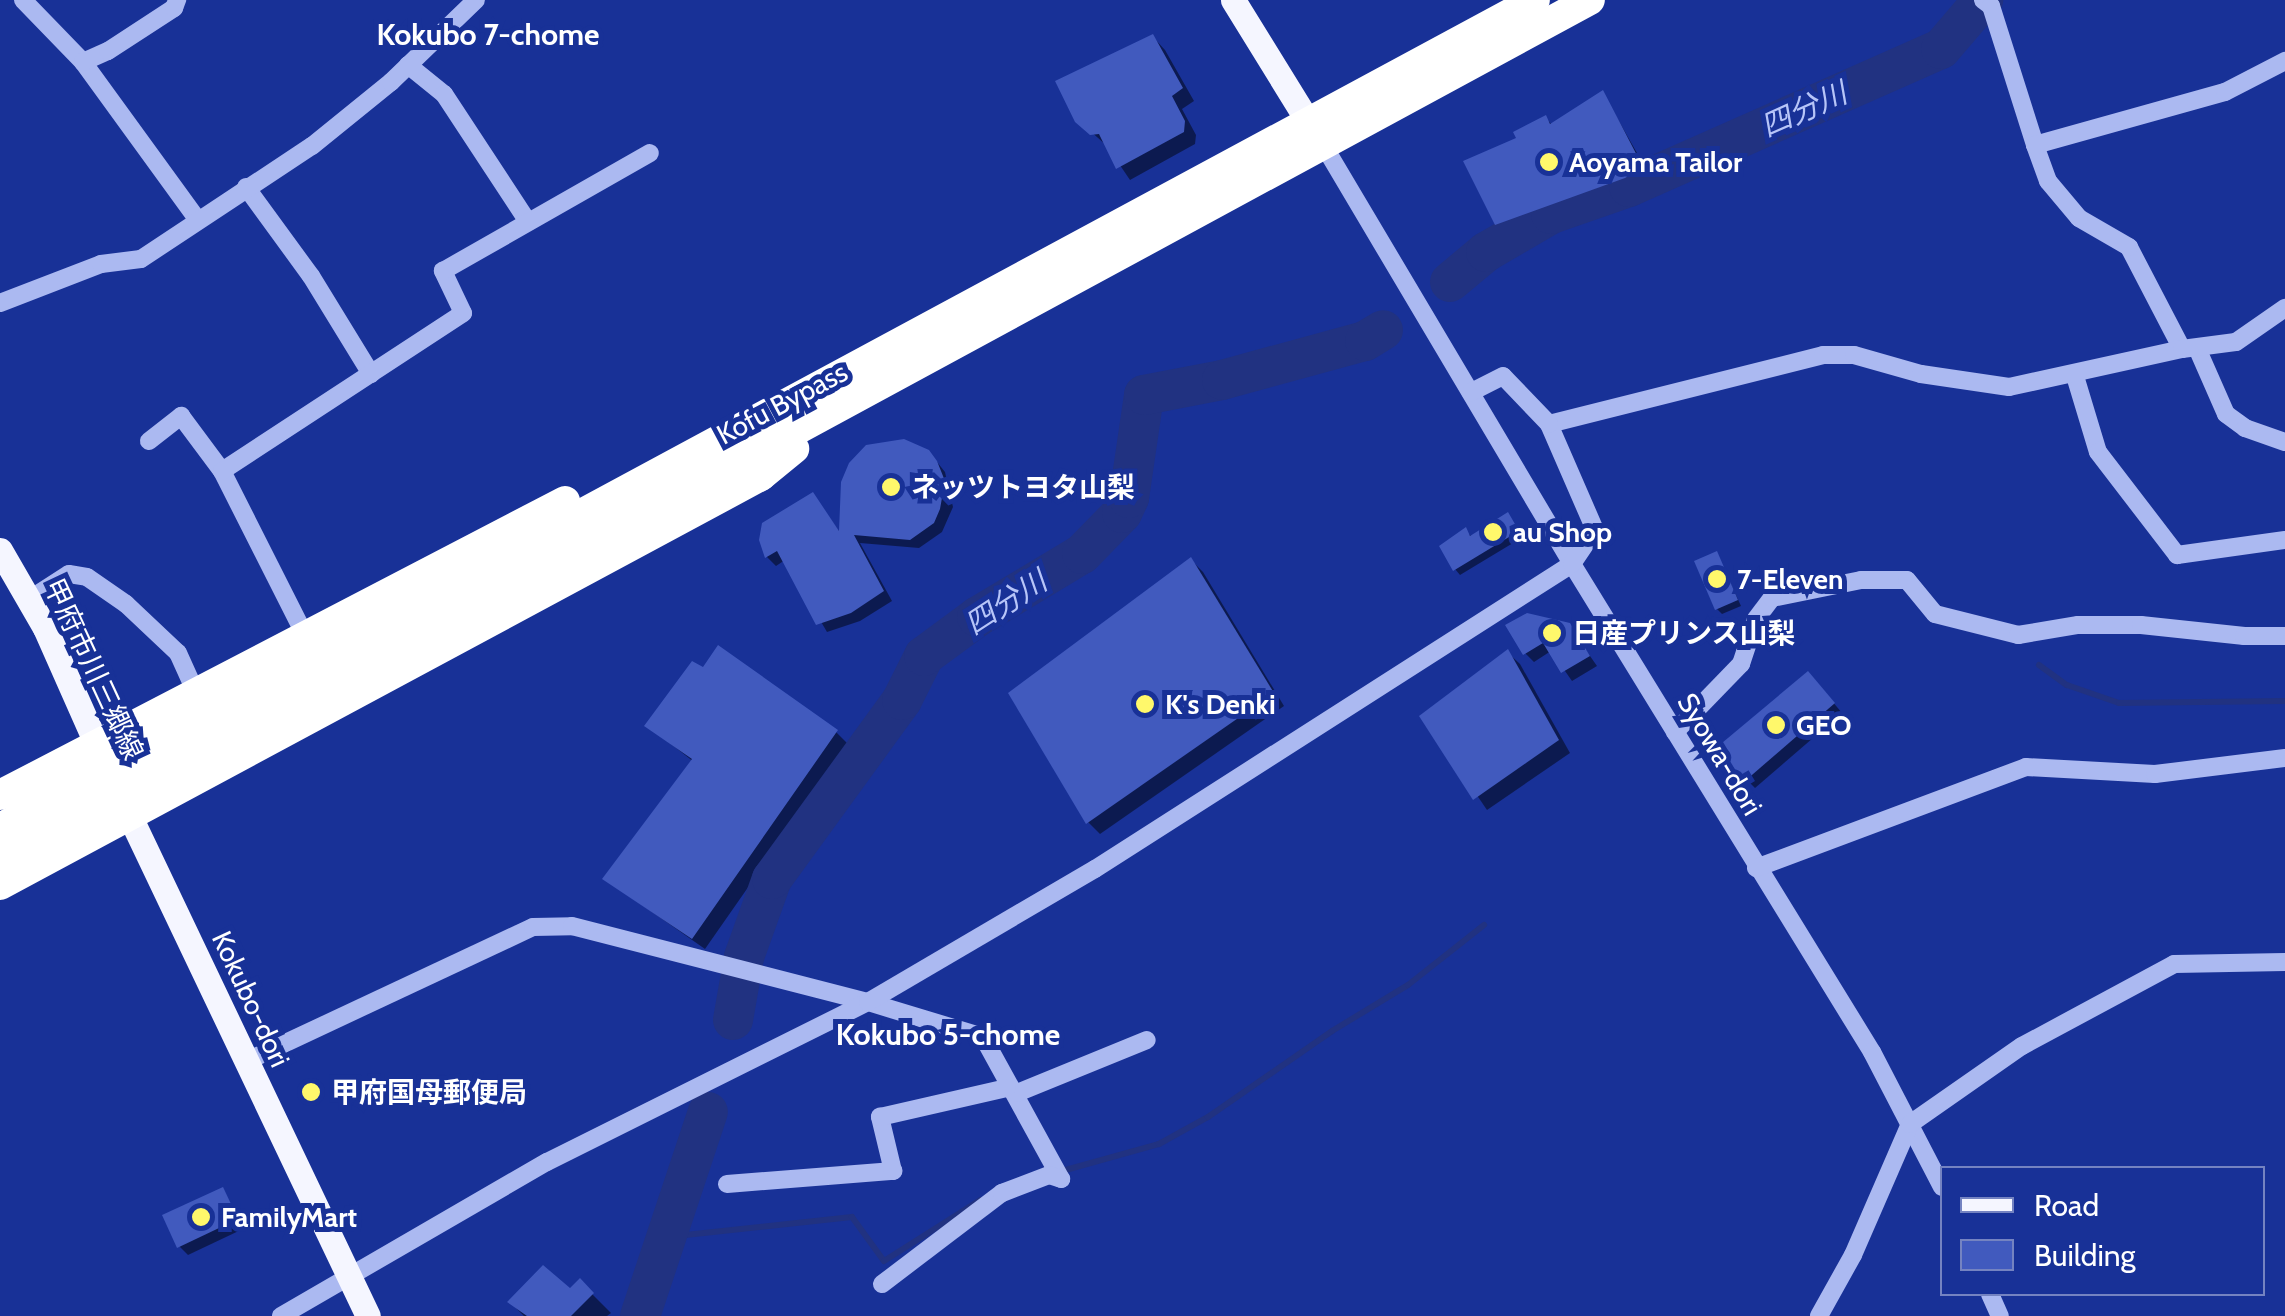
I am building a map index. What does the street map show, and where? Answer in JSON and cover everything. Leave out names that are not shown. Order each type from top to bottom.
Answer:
[{"type":"highway","name":"Kofu Bypass","points":[[840,392],[1307,120],[1535,0]]},
{"type":"highway","name":"Kofu Bypass","points":[[0,828],[1324,146],[1590,0]]},
{"type":"highway","points":[[0,795],[504,534],[728,412],[840,392]]},
{"type":"highway","points":[[0,885],[760,476],[840,392]]},
{"type":"highway","name":"Kofu Bypass","points":[[0,858],[555,544]]},
{"type":"main road","points":[[1233,0],[1324,146]]},
{"type":"main road","name":"甲府市川三郷線","points":[[0,550],[30,599],[129,816]]},
{"type":"main road","name":"Kokubo-dori","points":[[129,816],[368,1316]]},
{"type":"street","points":[[22,0],[82,62],[198,220]]},
{"type":"street","points":[[82,62],[125,40],[174,8],[177,0]]},
{"type":"street","points":[[0,302],[101,264],[141,258],[312,146],[408,65],[476,0]]},
{"type":"street","points":[[1983,0],[1991,6],[2048,182],[2079,218],[2130,248],[2226,414],[2246,428],[2285,442]]},
{"type":"street","points":[[2035,145],[2225,92],[2285,61]]},
{"type":"street","points":[[408,65],[444,94],[528,222]]},
{"type":"street","name":"Syowa-dori","points":[[1324,146],[1572,564],[1872,1052],[1940,1183]]},
{"type":"street","points":[[222,471],[463,313],[443,271],[650,153]]},
{"type":"street","points":[[246,187],[312,276],[371,374]]},
{"type":"street","points":[[1549,424],[1823,355],[1854,355],[1972,384],[2009,387],[2236,342],[2285,308]]},
{"type":"street","points":[[281,1316],[547,1162],[868,1002],[1094,869],[1572,564],[1595,530],[1549,424],[1503,376],[1471,392]]},
{"type":"street","points":[[2075,376],[2098,452],[2177,555],[2285,540]]},
{"type":"street","points":[[149,441],[181,416],[222,471],[304,635]]},
{"type":"street","points":[[30,599],[70,574],[87,577],[126,604],[178,653],[197,695]]},
{"type":"street","points":[[1675,732],[1741,664],[1756,619],[1772,598],[1860,580],[1907,580],[1935,614],[2018,635],[2078,625],[2141,625],[2244,636],[2285,636]]},
{"type":"street","points":[[1756,868],[1929,799],[2026,767],[2154,774],[2285,758]]},
{"type":"street","points":[[248,1062],[533,927],[572,926],[868,1002],[983,1038],[1060,1179],[1049,1174],[1002,1193],[882,1284]]},
{"type":"street","points":[[1819,1316],[1853,1255],[1910,1124],[2022,1046],[2174,964],[2285,962]]},
{"type":"street","points":[[727,1184],[894,1171],[880,1117],[1012,1091],[1148,1040]]},
{"type":"building","points":[[1153,34],[1183,88],[1172,96],[1185,121],[1184,132],[1116,169],[1099,134],[1090,135],[1075,122],[1055,81]]},
{"type":"building","points":[[1603,90],[1643,167],[1625,178],[1495,225],[1463,161],[1516,138],[1513,132],[1546,115],[1550,124]]},
{"type":"building","points":[[904,439],[929,450],[945,481],[934,523],[910,540],[854,535],[884,591],[851,613],[816,625],[777,551],[765,558],[759,540],[762,523],[813,492],[839,531],[841,482],[849,463],[866,445]]},
{"type":"building","points":[[1508,512],[1519,531],[1453,571],[1439,546],[1466,527],[1470,536]]},
{"type":"building","points":[[1717,551],[1738,600],[1715,610],[1694,561]]},
{"type":"building","points":[[1191,557],[1274,693],[1086,824],[1008,693]]},
{"type":"building","points":[[1527,613],[1570,623],[1590,656],[1561,673],[1543,643],[1523,655],[1505,625]]},
{"type":"building","points":[[718,645],[838,730],[692,939],[602,879],[692,759],[644,726],[692,661],[703,667]]},
{"type":"building","points":[[1508,649],[1559,740],[1473,800],[1419,716]]},
{"type":"building","name":"GEO","points":[[1808,671],[1835,703],[1745,781],[1716,748]]},
{"type":"building","points":[[223,1187],[238,1219],[177,1248],[162,1215]]},
{"type":"building","points":[[543,1265],[570,1288],[580,1278],[594,1293],[571,1316],[527,1316],[507,1302]]},
{"type":"waterway","name":"四分川","points":[[1450,282],[1486,252],[1551,214],[1629,187],[1941,49],[1983,0]]},
{"type":"waterway","name":"四分川","points":[[733,1020],[744,957],[772,879],[902,700],[924,656],[977,617],[1082,554],[1122,513],[1129,498],[1144,395],[1222,380],[1365,341],[1383,330]]},
{"type":"waterway","points":[[2039,665],[2067,685],[2119,703],[2285,701]]},
{"type":"waterway","points":[[1062,1171],[1159,1144],[1208,1117],[1332,1031],[1408,985],[1484,925]]},
{"type":"waterway","name":"四分川","points":[[640,1316],[708,1112]]},
{"type":"waterway","points":[[667,1237],[852,1217],[884,1261],[980,1200]]},
{"type":"place","name":"Aoyama Tailor","points":[[1549,162]]},
{"type":"place","name":"ネッツトヨタ山梨","points":[[891,487]]},
{"type":"place","name":"au Shop","points":[[1493,532]]},
{"type":"place","name":"7-Eleven","points":[[1717,579]]},
{"type":"place","name":"日産プリンス山梨","points":[[1552,633]]},
{"type":"place","name":"K's Denki","points":[[1145,704]]},
{"type":"place","name":"GEO","points":[[1776,725]]},
{"type":"place","name":"甲府国母郵便局","points":[[311,1092]]},
{"type":"place","name":"FamilyMart","points":[[201,1217]]},
{"type":"district","name":"Kokubo 7-chome","points":[[488,35]]},
{"type":"district","name":"Kokubo 5-chome","points":[[948,1035]]}]
